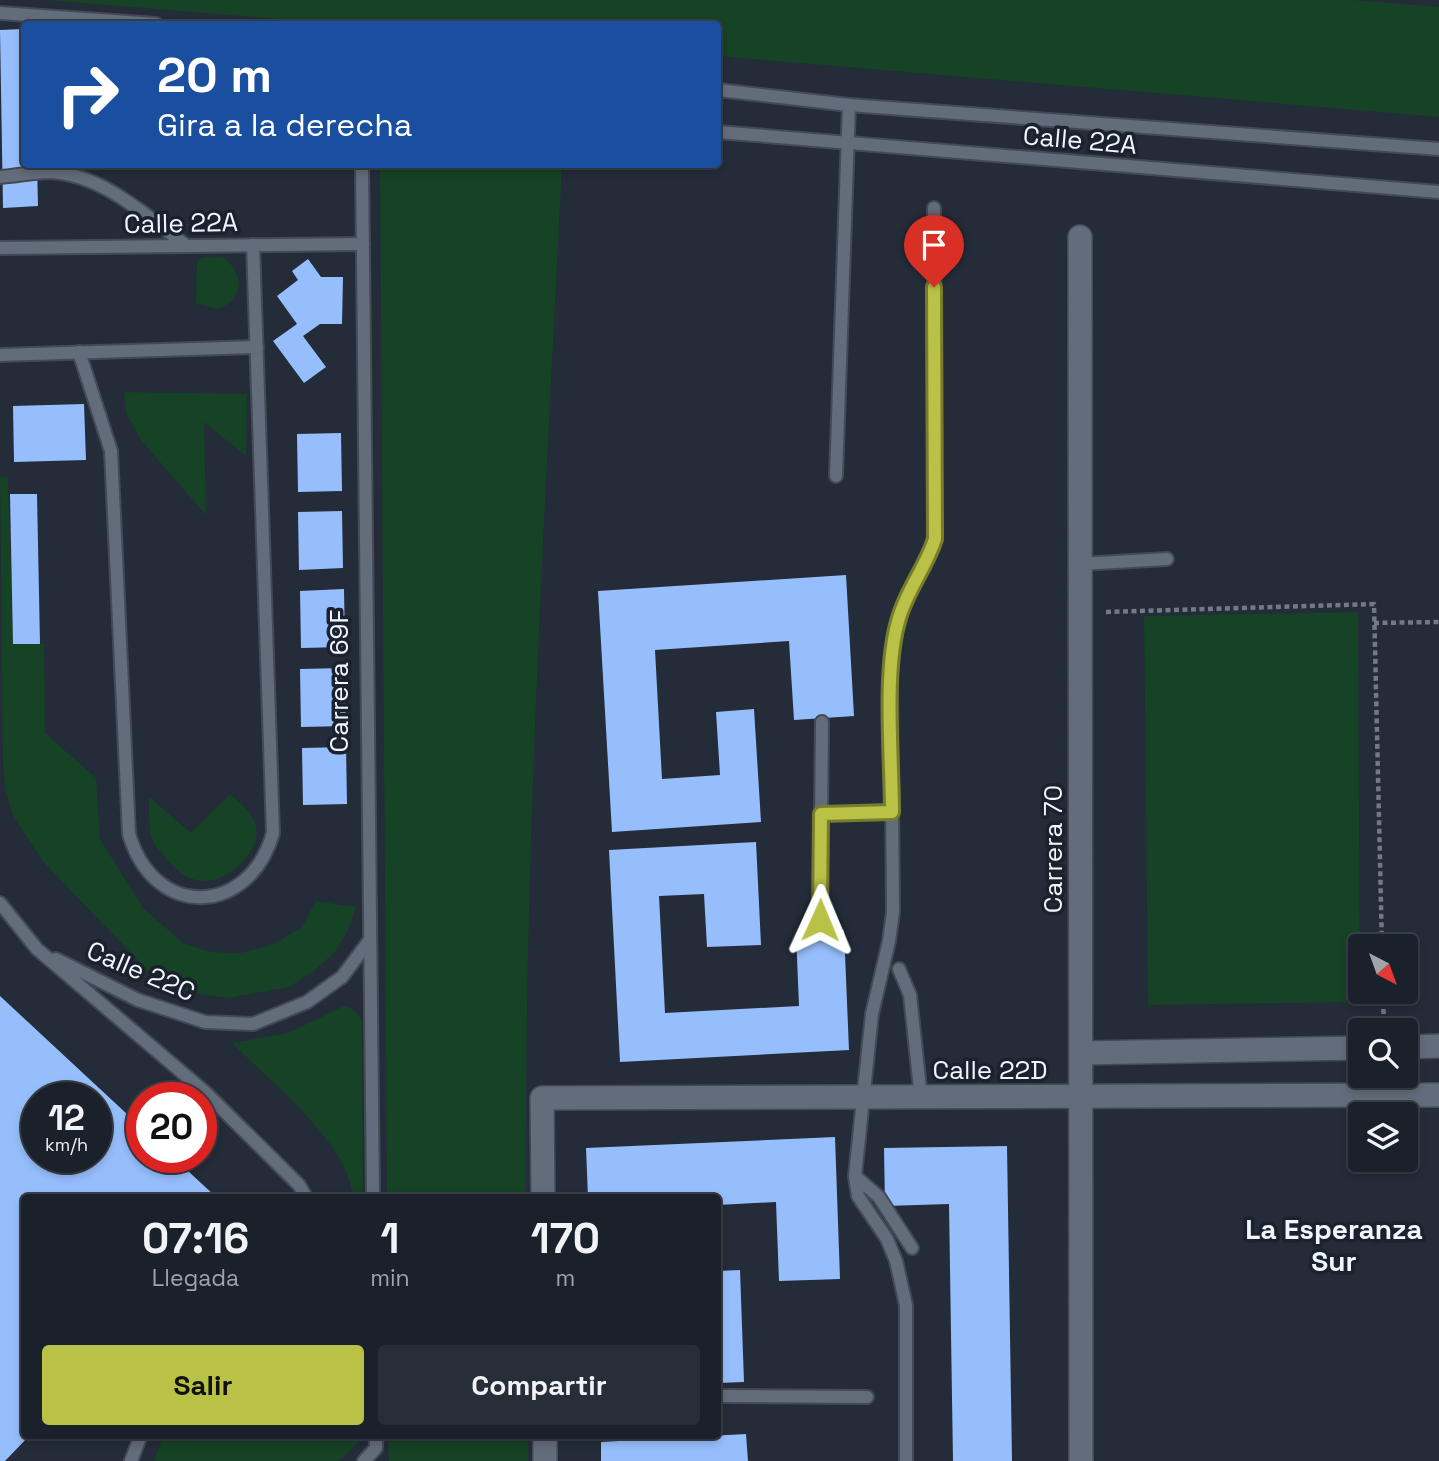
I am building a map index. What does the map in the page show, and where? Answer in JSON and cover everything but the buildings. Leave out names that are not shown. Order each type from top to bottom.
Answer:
[{"type":"street","name":"Carrera 70","points":[[1080,237],[1081,1461]]},
{"type":"street","points":[[1418,1047],[1439,1046]]},
{"type":"street","name":"Calle 22D","points":[[1081,1053],[1348,1048]]},
{"type":"street","name":"Calle 22D","points":[[543,1194],[542,1098],[1439,1095]]},
{"type":"street","points":[[545,1439],[545,1461]]},
{"type":"lane","points":[[0,13],[113,21]]},
{"type":"lane","points":[[721,90],[849,105],[1439,149]]},
{"type":"lane","points":[[836,476],[849,105]]},
{"type":"lane","name":"Calle 22A","points":[[721,132],[1439,192]]},
{"type":"lane","name":"Carrera 69F","points":[[362,168],[373,1194]]},
{"type":"lane","points":[[0,177],[48,172],[80,176],[109,189],[187,246]]},
{"type":"lane","points":[[906,1461],[903,1285],[887,1240],[858,1196],[855,1176],[872,1014],[890,941],[893,912],[891,675],[894,643],[899,617],[928,560],[936,524],[934,208]]},
{"type":"lane","name":"Calle 22A","points":[[0,248],[363,244]]},
{"type":"lane","points":[[79,352],[111,451],[129,835],[136,857],[149,876],[168,890],[190,897],[213,896],[235,888],[253,874],[267,855],[273,833],[253,245]]},
{"type":"lane","points":[[0,355],[257,346]]},
{"type":"lane","points":[[1080,564],[1167,559]]},
{"type":"lane","points":[[820,920],[822,722]]},
{"type":"lane","points":[[821,814],[892,812]]},
{"type":"lane","points":[[0,903],[37,949],[205,1092],[299,1185],[304,1194]]},
{"type":"lane","name":"Calle 22C","points":[[37,949],[138,1000],[205,1022],[253,1024],[307,1002],[342,977],[369,941]]},
{"type":"lane","points":[[898,968],[910,995],[921,1098]]},
{"type":"lane","points":[[855,1176],[879,1197],[912,1248]]},
{"type":"lane","points":[[721,1396],[866,1397]]},
{"type":"lane","points":[[131,1460],[139,1439]]},
{"type":"lane","points":[[364,1461],[376,1441]]},
{"type":"path","points":[[1080,613],[1374,604],[1382,934]]},
{"type":"path","points":[[1374,623],[1439,622]]},
{"type":"green space","points":[[46,0],[1354,0],[1439,7],[1439,117],[721,56],[721,21],[302,21]]},
{"type":"green space","points":[[382,168],[562,168],[532,810],[526,1194],[387,1194]]},
{"type":"green space","points":[[210,256],[224,258],[236,272],[238,279],[239,286],[233,299],[218,309],[196,304],[197,260]]},
{"type":"green space","points":[[124,392],[247,394],[246,456],[204,422],[206,515],[141,440],[126,413]]},
{"type":"green space","points":[[8,477],[13,644],[44,644],[45,733],[96,778],[100,839],[143,908],[183,943],[211,952],[240,953],[272,945],[302,927],[316,901],[356,907],[348,930],[336,951],[314,971],[289,987],[228,998],[162,985],[46,865],[13,816],[3,766],[0,478]]},
{"type":"green space","points":[[1358,612],[1360,934],[1348,934],[1348,1002],[1148,1005],[1144,616]]},
{"type":"green space","points":[[230,794],[246,809],[256,827],[256,836],[248,855],[233,871],[214,880],[199,881],[182,874],[153,841],[149,826],[149,797],[191,833]]},
{"type":"green space","points":[[344,1006],[356,1012],[362,1023],[363,1194],[352,1194],[348,1176],[323,1134],[286,1094],[232,1043],[288,1033]]},
{"type":"green space","points":[[164,1439],[362,1439],[339,1461],[154,1461]]},
{"type":"green space","points":[[388,1439],[528,1439],[528,1461],[389,1461]]},
{"type":"district","name":"La Esperanza Sur","points":[[1334,1245]]},
{"type":"route","points":[[820,920],[821,814],[892,812],[891,675],[894,643],[905,601],[928,560],[935,539],[934,287]]}]
